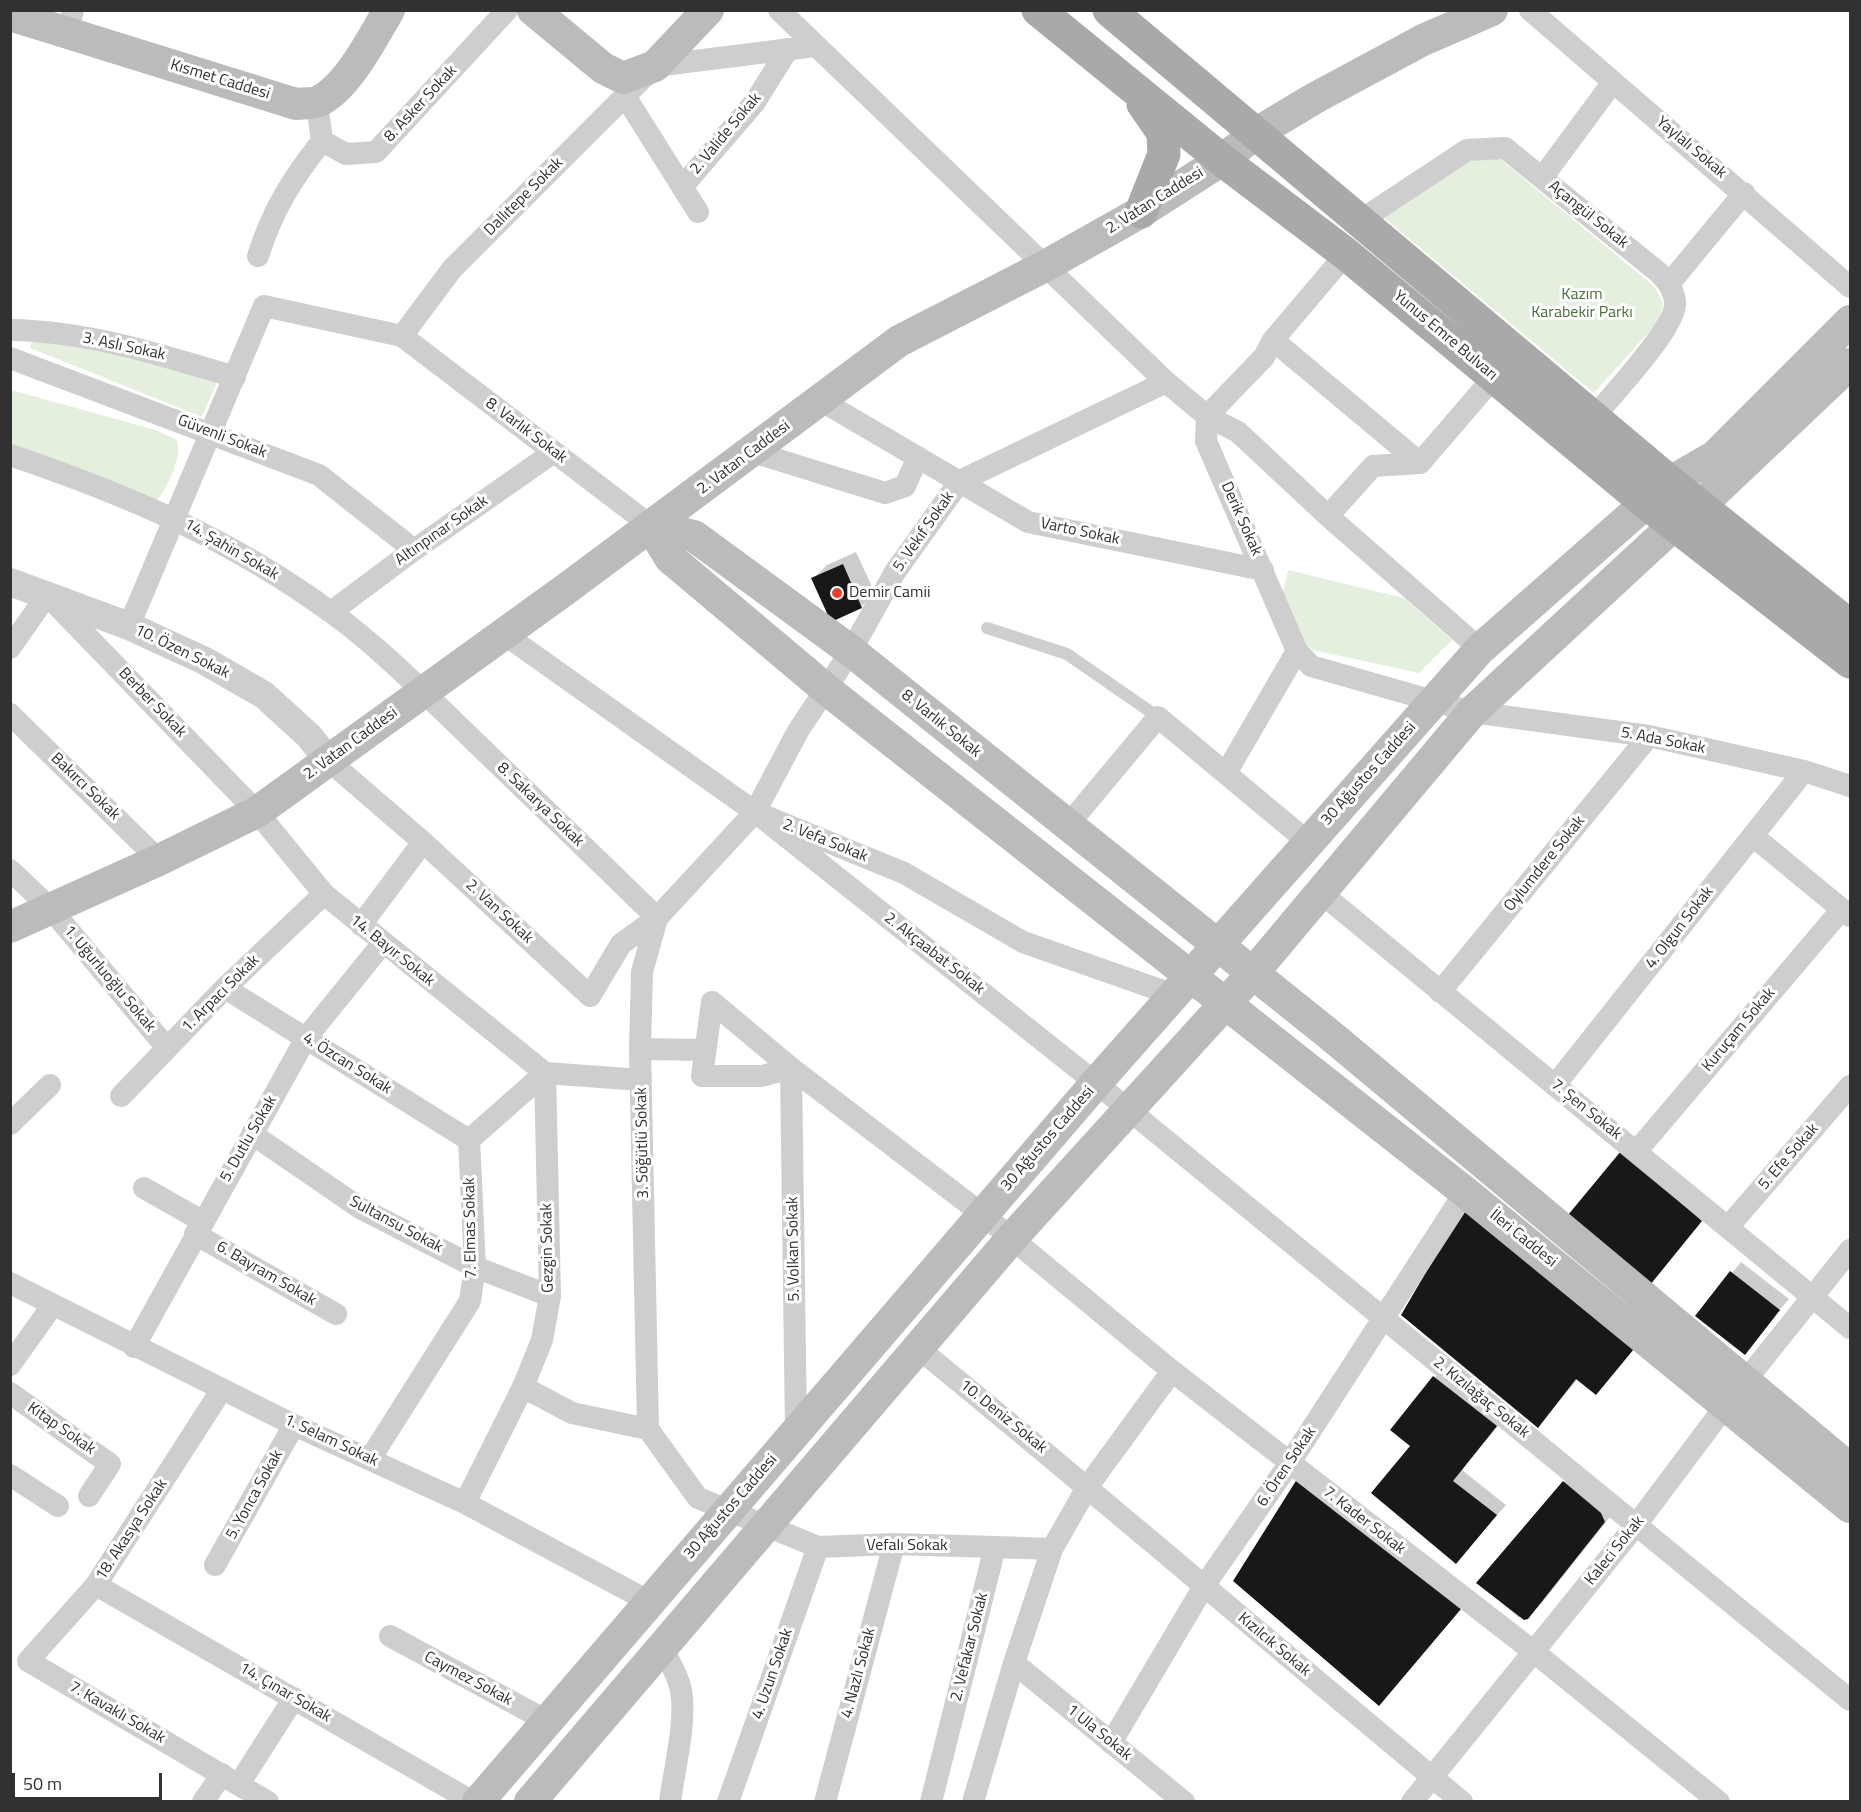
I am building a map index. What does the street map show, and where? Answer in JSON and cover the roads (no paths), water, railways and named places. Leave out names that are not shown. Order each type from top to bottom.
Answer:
[{"type":"main road","points":[[317,102],[330,94],[363,55],[389,10]]},
{"type":"main road","points":[[533,10],[603,68],[623,78],[655,66],[708,10]]},
{"type":"main road","name":"Yunus Emre Bulvarı","points":[[1038,10],[1222,159],[1346,254],[1494,377],[1658,493],[1701,506],[1851,626]]},
{"type":"main road","name":"Yunus Emre Bulvarı","points":[[1109,10],[1361,220],[1593,418],[1658,493],[1674,525],[1851,662]]},
{"type":"main road","name":"2. Vatan Caddesi","points":[[10,927],[159,860],[257,812],[753,452],[899,341],[1045,266],[1141,212],[1222,159],[1255,134],[1315,98],[1423,40],[1492,10]]},
{"type":"main road","name":"Kısmet Caddesi","points":[[10,15],[70,21],[296,104],[317,102]]},
{"type":"main road","points":[[1113,69],[1144,105],[1163,133],[1164,154],[1141,212]]},
{"type":"main road","name":"30 Ağustos Caddesi","points":[[530,1802],[1011,1239],[1112,1097],[1182,986],[1480,649],[1658,493],[1715,456],[1851,321]]},
{"type":"main road","name":"30 Ağustos Caddesi","points":[[478,1802],[982,1214],[1112,1097],[1226,1005],[1472,712],[1674,525],[1701,506],[1851,364]]},
{"type":"main road","name":"8. Varlık Sokak","points":[[651,526],[694,536],[851,651],[1216,945]]},
{"type":"main road","name":"8. Varlık Sokak","points":[[651,526],[670,558],[1182,986]]},
{"type":"main road","name":"İleri Caddesi","points":[[1216,945],[1253,973],[1735,1393],[1851,1507]]},
{"type":"main road","name":"İleri Caddesi","points":[[1182,986],[1226,1005],[1465,1192],[1735,1393],[1851,1469]]},
{"type":"street","name":"8. Asker Sokak","points":[[322,141],[346,154],[376,152],[507,10]]},
{"type":"street","points":[[779,10],[1166,382],[1207,416],[1238,432],[1328,516],[1480,649]]},
{"type":"street","name":"Yaylalı Sokak","points":[[1530,10],[1851,287]]},
{"type":"street","points":[[655,66],[815,46]]},
{"type":"street","name":"2. Valide Sokak","points":[[682,187],[755,102],[788,49]]},
{"type":"street","name":"Dallıtepe Sokak","points":[[402,336],[452,269],[655,66]]},
{"type":"street","points":[[1542,178],[1613,82]]},
{"type":"street","points":[[625,96],[698,212]]},
{"type":"street","points":[[258,256],[270,220],[297,172],[322,141],[317,102]]},
{"type":"street","name":"Açangül Sokak","points":[[1361,220],[1467,150],[1505,148],[1670,284]]},
{"type":"street","points":[[1593,418],[1669,326],[1675,304],[1670,284],[1744,193]]},
{"type":"street","points":[[1207,416],[1264,357],[1273,340],[1346,254]]},
{"type":"street","points":[[129,626],[264,306],[402,336]]},
{"type":"street","name":"3. Aslı Sokak","points":[[10,330],[44,331],[157,353],[235,377]]},
{"type":"street","name":"8. Varlık Sokak","points":[[402,336],[651,526]]},
{"type":"street","points":[[1273,340],[1420,463]]},
{"type":"street","name":"Güvenli Sokak","points":[[10,358],[319,476],[414,550]]},
{"type":"street","points":[[1328,516],[1373,466],[1420,463],[1494,377]]},
{"type":"street","name":"5. Vekıf Sokak","points":[[754,812],[798,732],[851,651],[895,572],[960,481],[1166,382]]},
{"type":"street","name":"Varto Sokak","points":[[820,400],[1028,522],[1263,570]]},
{"type":"street","name":"Derik Sokak","points":[[1207,416],[1206,441],[1297,651],[1311,666],[1432,703],[1472,712]]},
{"type":"street","name":"Altınpınar Sokak","points":[[331,612],[414,550],[554,452]]},
{"type":"street","points":[[753,452],[885,493],[905,486],[918,457]]},
{"type":"street","name":"14. Şahin Sokak","points":[[10,455],[87,481],[174,517],[233,548],[331,612],[363,637],[424,693]]},
{"type":"street","name":"10. Özen Sokak","points":[[10,582],[129,626],[205,661],[264,695],[309,736],[329,761]]},
{"type":"street","points":[[10,648],[47,595]]},
{"type":"street","name":"Berber Sokak","points":[[47,595],[257,812]]},
{"type":"street","name":"2. Vefa Sokak","points":[[504,634],[754,812],[904,873],[1023,942],[1182,986]]},
{"type":"street","points":[[1226,773],[1297,651]]},
{"type":"street","name":"8. Sakarya Sokak","points":[[424,693],[657,918]]},
{"type":"street","name":"5. Ada Sokak","points":[[1472,712],[1649,736],[1804,771],[1851,786]]},
{"type":"street","name":"Bakırcı Sokak","points":[[10,714],[159,860]]},
{"type":"street","points":[[1067,826],[1158,717],[1308,842]]},
{"type":"street","name":"Oylumdere Sokak","points":[[1440,992],[1649,736]]},
{"type":"street","name":"2. Van Sokak","points":[[329,761],[423,842],[590,996],[621,944],[657,918]]},
{"type":"street","name":"4. Olgun Sokak","points":[[1555,1085],[1804,771]]},
{"type":"street","name":"14. Bayır Sokak","points":[[257,812],[324,894],[544,1073]]},
{"type":"street","name":"3. Söğütlü Sokak","points":[[648,1430],[640,1049],[642,972],[657,918],[754,812]]},
{"type":"street","name":"2. Akçaabat Sokak","points":[[754,812],[1112,1097]]},
{"type":"street","points":[[1753,836],[1846,913]]},
{"type":"street","points":[[361,925],[423,842]]},
{"type":"street","name":"1. Uğurluoğlu Sokak","points":[[10,870],[51,909],[167,1048]]},
{"type":"street","name":"7. Şen Sokak","points":[[1321,893],[1851,1328]]},
{"type":"street","name":"1. Arpacı Sokak","points":[[121,1096],[225,988],[324,894]]},
{"type":"street","name":"Kuruçam Sokak","points":[[1636,1152],[1846,913]]},
{"type":"street","name":"5. Dutlu Sokak","points":[[134,1347],[306,1038],[383,943]]},
{"type":"street","name":"4. Özcan Sokak","points":[[225,988],[469,1140]]},
{"type":"street","points":[[791,1068],[762,1076],[702,1076],[712,1002],[791,1068],[982,1214],[1011,1239]]},
{"type":"street","points":[[640,1049],[705,1050]]},
{"type":"street","name":"5. Volkan Sokak","points":[[791,1068],[796,1431]]},
{"type":"street","points":[[469,1140],[544,1073],[641,1080]]},
{"type":"street","name":"Gezgin Sokak","points":[[465,1503],[523,1387],[542,1340],[550,1296],[544,1073]]},
{"type":"street","points":[[10,1124],[50,1085]]},
{"type":"street","name":"5. Efe Sokak","points":[[1728,1227],[1851,1086]]},
{"type":"street","name":"2. Kızılağaç Sokak","points":[[1112,1097],[1851,1700]]},
{"type":"street","name":"Sultansu Sokak","points":[[252,1134],[360,1208],[475,1267],[550,1296]]},
{"type":"street","name":"7. Elmas Sokak","points":[[370,1459],[470,1301],[475,1267],[469,1140]]},
{"type":"street","name":"6. Bayram Sokak","points":[[144,1188],[199,1227],[336,1314]]},
{"type":"street","name":"6. Ören Sokak","points":[[1111,1743],[1204,1586],[1289,1464],[1385,1319],[1465,1192]]},
{"type":"street","name":"7. Kader Sokak","points":[[1011,1239],[1172,1371],[1534,1652],[1719,1802]]},
{"type":"street","name":"Kaleci Sokak","points":[[1412,1802],[1636,1525],[1735,1393],[1851,1250]]},
{"type":"street","name":"1. Selam Sokak","points":[[10,1283],[294,1425],[465,1503],[650,1602]]},
{"type":"street","points":[[10,1365],[52,1306]]},
{"type":"street","name":"10. Deniz Sokak","points":[[918,1348],[1088,1486]]},
{"type":"street","points":[[973,1802],[1014,1663],[1052,1549],[1088,1486],[1172,1371]]},
{"type":"street","points":[[523,1387],[572,1413],[648,1430],[698,1498],[727,1512],[818,1547]]},
{"type":"street","name":"18. Akasya Sokak","points":[[28,1661],[96,1585],[222,1389]]},
{"type":"street","name":"Kitap Sokak","points":[[10,1393],[110,1464],[89,1496]]},
{"type":"street","name":"5. Yonca Sokak","points":[[215,1565],[294,1425]]},
{"type":"street","points":[[10,1475],[58,1506]]},
{"type":"street","name":"Kızılcık Sokak","points":[[1088,1486],[1462,1802]]},
{"type":"street","name":"Vefalı Sokak","points":[[818,1547],[894,1544],[995,1547]]},
{"type":"street","name":"4. Nazlı Sokak","points":[[825,1802],[894,1544]]},
{"type":"street","name":"4. Uzun Sokak","points":[[728,1802],[818,1547]]},
{"type":"street","points":[[995,1547],[1052,1549]]},
{"type":"street","name":"2. Vefakar Sokak","points":[[931,1802],[995,1547]]},
{"type":"street","name":"14. Çınar Sokak","points":[[96,1585],[473,1802]]},
{"type":"street","name":"Caymez Sokak","points":[[390,1636],[547,1721]]},
{"type":"street","points":[[662,1648],[675,1671],[681,1688],[681,1714],[670,1802]]},
{"type":"street","name":"7. Kavaklı Sokak","points":[[28,1661],[268,1802]]},
{"type":"street","name":"1 Ula Sokak","points":[[1014,1663],[1184,1802]]},
{"type":"street","points":[[202,1802],[231,1779],[294,1698]]},
{"type":"lane","points":[[987,628],[1067,654],[1158,717]]},
{"type":"place","name":"Demir Camii","points":[[837,593]]},
{"type":"park label","name":"Kazım Karabekir Parkı","points":[[1582,304]]}]
